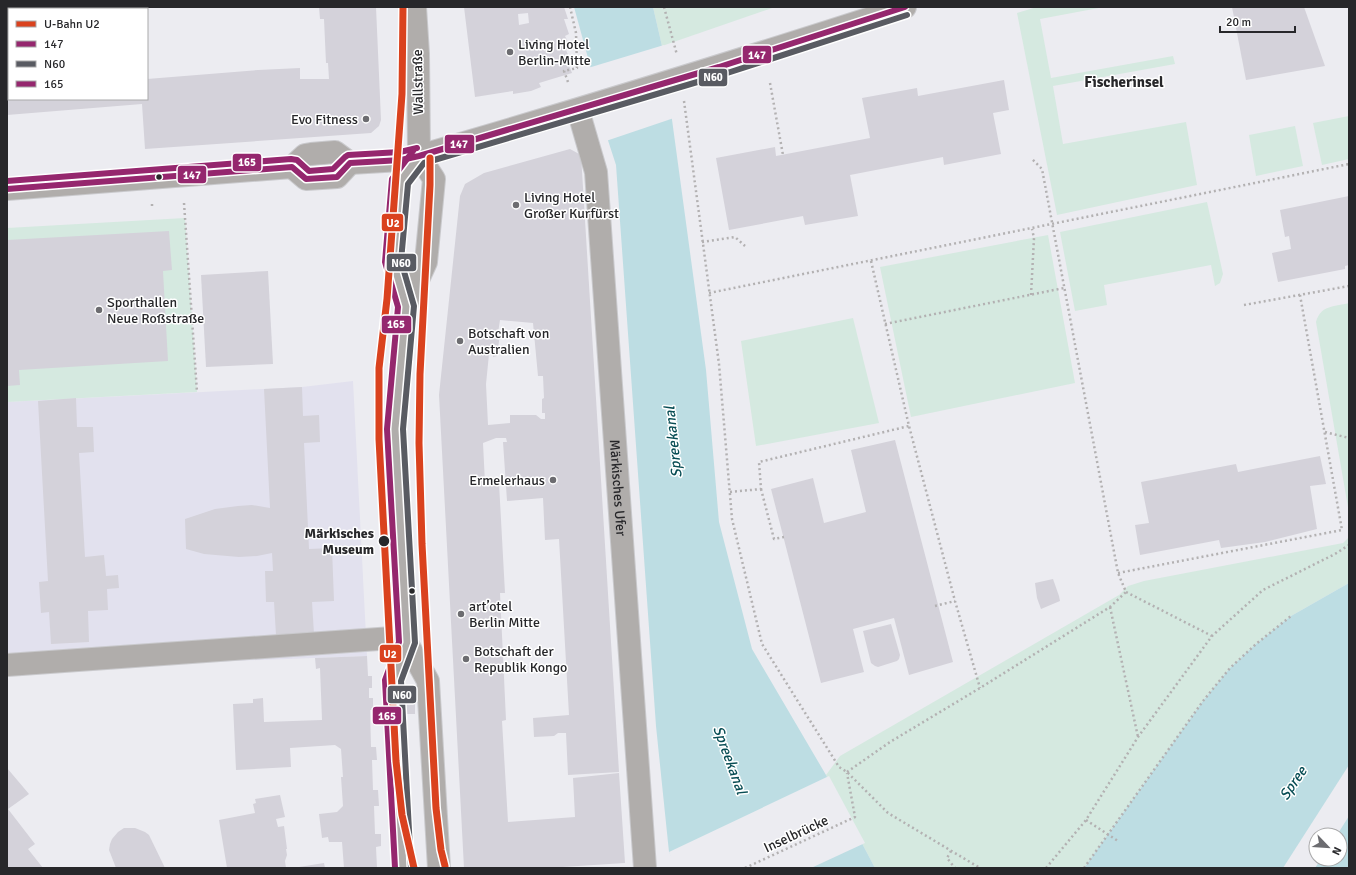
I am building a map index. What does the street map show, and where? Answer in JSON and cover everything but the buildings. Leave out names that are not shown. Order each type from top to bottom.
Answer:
[{"type":"street","name":"Wallstraße","points":[[415,7],[418,54],[419,156]]},
{"type":"street","points":[[7,189],[292,167],[306,179],[337,177],[350,163],[401,160],[419,156],[719,67],[905,7]]},
{"type":"street","name":"Märkisches Ufer","points":[[586,107],[596,172],[644,868]]},
{"type":"street","points":[[406,306],[393,262],[400,181],[419,156]]},
{"type":"street","points":[[403,868],[393,680],[407,640],[395,429],[406,306],[426,262],[433,195],[434,179],[419,156]]},
{"type":"street","points":[[7,665],[407,640]]},
{"type":"street","points":[[407,640],[428,681],[439,868]]},
{"type":"path","points":[[568,82],[564,71],[577,68],[576,33],[570,7]]},
{"type":"path","points":[[664,7],[676,48]]},
{"type":"path","points":[[770,83],[783,155]]},
{"type":"path","points":[[685,108],[719,364],[732,519],[762,644],[839,766],[847,772],[888,813],[980,868]]},
{"type":"path","points":[[1030,158],[1042,169],[1118,573],[1126,592],[1212,636]]},
{"type":"path","points":[[709,293],[1349,164]]},
{"type":"path","points":[[184,203],[197,392]]},
{"type":"path","points":[[1031,295],[1034,238],[1032,229]]},
{"type":"path","points":[[702,242],[735,237],[745,246]]},
{"type":"path","points":[[871,261],[909,426],[955,601],[980,688]]},
{"type":"path","points":[[1244,305],[1349,286]]},
{"type":"path","points":[[885,324],[1064,288]]},
{"type":"path","points":[[1118,573],[1342,530],[1300,295]]},
{"type":"path","points":[[784,537],[774,539],[761,489],[759,462],[909,426]]},
{"type":"path","points":[[1325,432],[1349,438]]},
{"type":"path","points":[[730,492],[761,489]]},
{"type":"path","points":[[1046,868],[1086,820],[1138,737],[1212,636],[1263,590],[1335,554],[1349,545]]},
{"type":"path","points":[[847,772],[890,742],[1110,607],[1126,592]]},
{"type":"path","points":[[935,606],[955,601]]},
{"type":"path","points":[[1110,607],[1138,737]]},
{"type":"path","points":[[1084,868],[1203,701],[1230,668],[1256,644],[1291,616]]},
{"type":"path","name":"Inselbrücke","points":[[745,868],[855,817],[847,772]]},
{"type":"path","points":[[1086,820],[1118,841]]},
{"type":"path","points":[[951,851],[947,858],[955,868]]},
{"type":"shaded area","points":[[353,381],[367,656],[231,661],[7,673],[7,402],[302,387]]},
{"type":"green space","points":[[653,7],[775,7],[662,46]]},
{"type":"green space","points":[[1037,7],[1104,7],[1040,19],[1051,78],[1173,56],[1175,64],[1053,86],[1063,144],[1186,122],[1197,185],[1057,215],[1017,13]]},
{"type":"green space","points":[[1349,116],[1349,159],[1322,165],[1313,123]]},
{"type":"green space","points":[[1295,126],[1303,166],[1256,176],[1249,135]]},
{"type":"green space","points":[[1207,202],[1223,274],[1220,283],[1215,286],[1211,265],[1104,285],[1107,305],[1075,311],[1060,232]]},
{"type":"green space","name":"Sporthallen Neue Roßstraße","points":[[185,218],[197,392],[7,402],[7,228]]},
{"type":"green space","points":[[1048,235],[1075,383],[911,417],[880,267]]},
{"type":"green space","points":[[1349,303],[1349,513],[1316,322],[1318,316],[1324,310],[1333,306]]},
{"type":"green space","points":[[853,318],[879,423],[756,446],[741,341]]},
{"type":"green space","points":[[1349,537],[1349,583],[1291,616],[1256,644],[1230,668],[1203,701],[1084,868],[875,868],[826,775],[840,756],[1119,595],[1128,586],[1144,581],[1343,543]]},
{"type":"water","name":"Spreekanal","points":[[574,7],[653,7],[662,46],[706,370],[719,522],[752,649],[826,775],[875,868],[677,868],[669,852],[656,726],[616,165],[603,125],[591,69]]},
{"type":"water","name":"Spree","points":[[1349,583],[1349,765],[1283,868],[1084,868],[1203,701],[1230,668],[1256,644],[1291,616]]},
{"type":"water","points":[[1349,816],[1349,868],[1315,868],[1348,867],[1348,827],[1342,827]]},
{"type":"pier","points":[[664,45],[674,118],[606,141],[601,126],[588,68]]},
{"type":"pier","points":[[829,776],[865,843],[811,868],[675,868],[669,852]]},
{"type":"metro line","name":"U2","points":[[403,7],[402,94],[387,299],[379,368],[379,439],[396,761],[402,815],[414,868]]},
{"type":"metro line","name":"U2","points":[[430,158],[430,185],[420,374],[419,443],[422,544],[436,808],[441,850],[445,866]]},
{"type":"transit line","name":"147","points":[[7,189],[292,167],[306,179],[337,177],[350,163],[401,160],[419,156],[719,67],[905,7]]},
{"type":"transit line","name":"N60","points":[[411,868],[401,681],[415,643],[403,429],[414,306],[401,261],[408,184],[424,163],[721,75],[907,15]]},
{"type":"transit line","name":"165","points":[[7,181],[291,159],[297,160],[309,171],[333,169],[348,155],[400,152],[417,148]]},
{"type":"transit line","name":"165","points":[[395,868],[385,680],[399,642],[387,429],[398,307],[385,262],[392,179],[413,151]]},
{"type":"place","name":"Living Hotel Berlin-Mitte","points":[[510,52]]},
{"type":"place","name":"Evo Fitness","points":[[366,119]]},
{"type":"place","name":"Living Hotel Großer Kurfürst","points":[[516,205]]},
{"type":"place","name":"Sporthallen Neue Roßstraße","points":[[99,310]]},
{"type":"place","name":"Botschaft von Australien","points":[[460,341]]},
{"type":"place","name":"Ermelerhaus","points":[[553,480]]},
{"type":"place","name":"Märkisches Museum","points":[[384,541]]},
{"type":"place","name":"art’otel Berlin Mitte","points":[[461,614]]},
{"type":"place","name":"Botschaft der Republik Kongo","points":[[466,659]]},
{"type":"district","name":"Fischerinsel","points":[[1124,82]]}]
